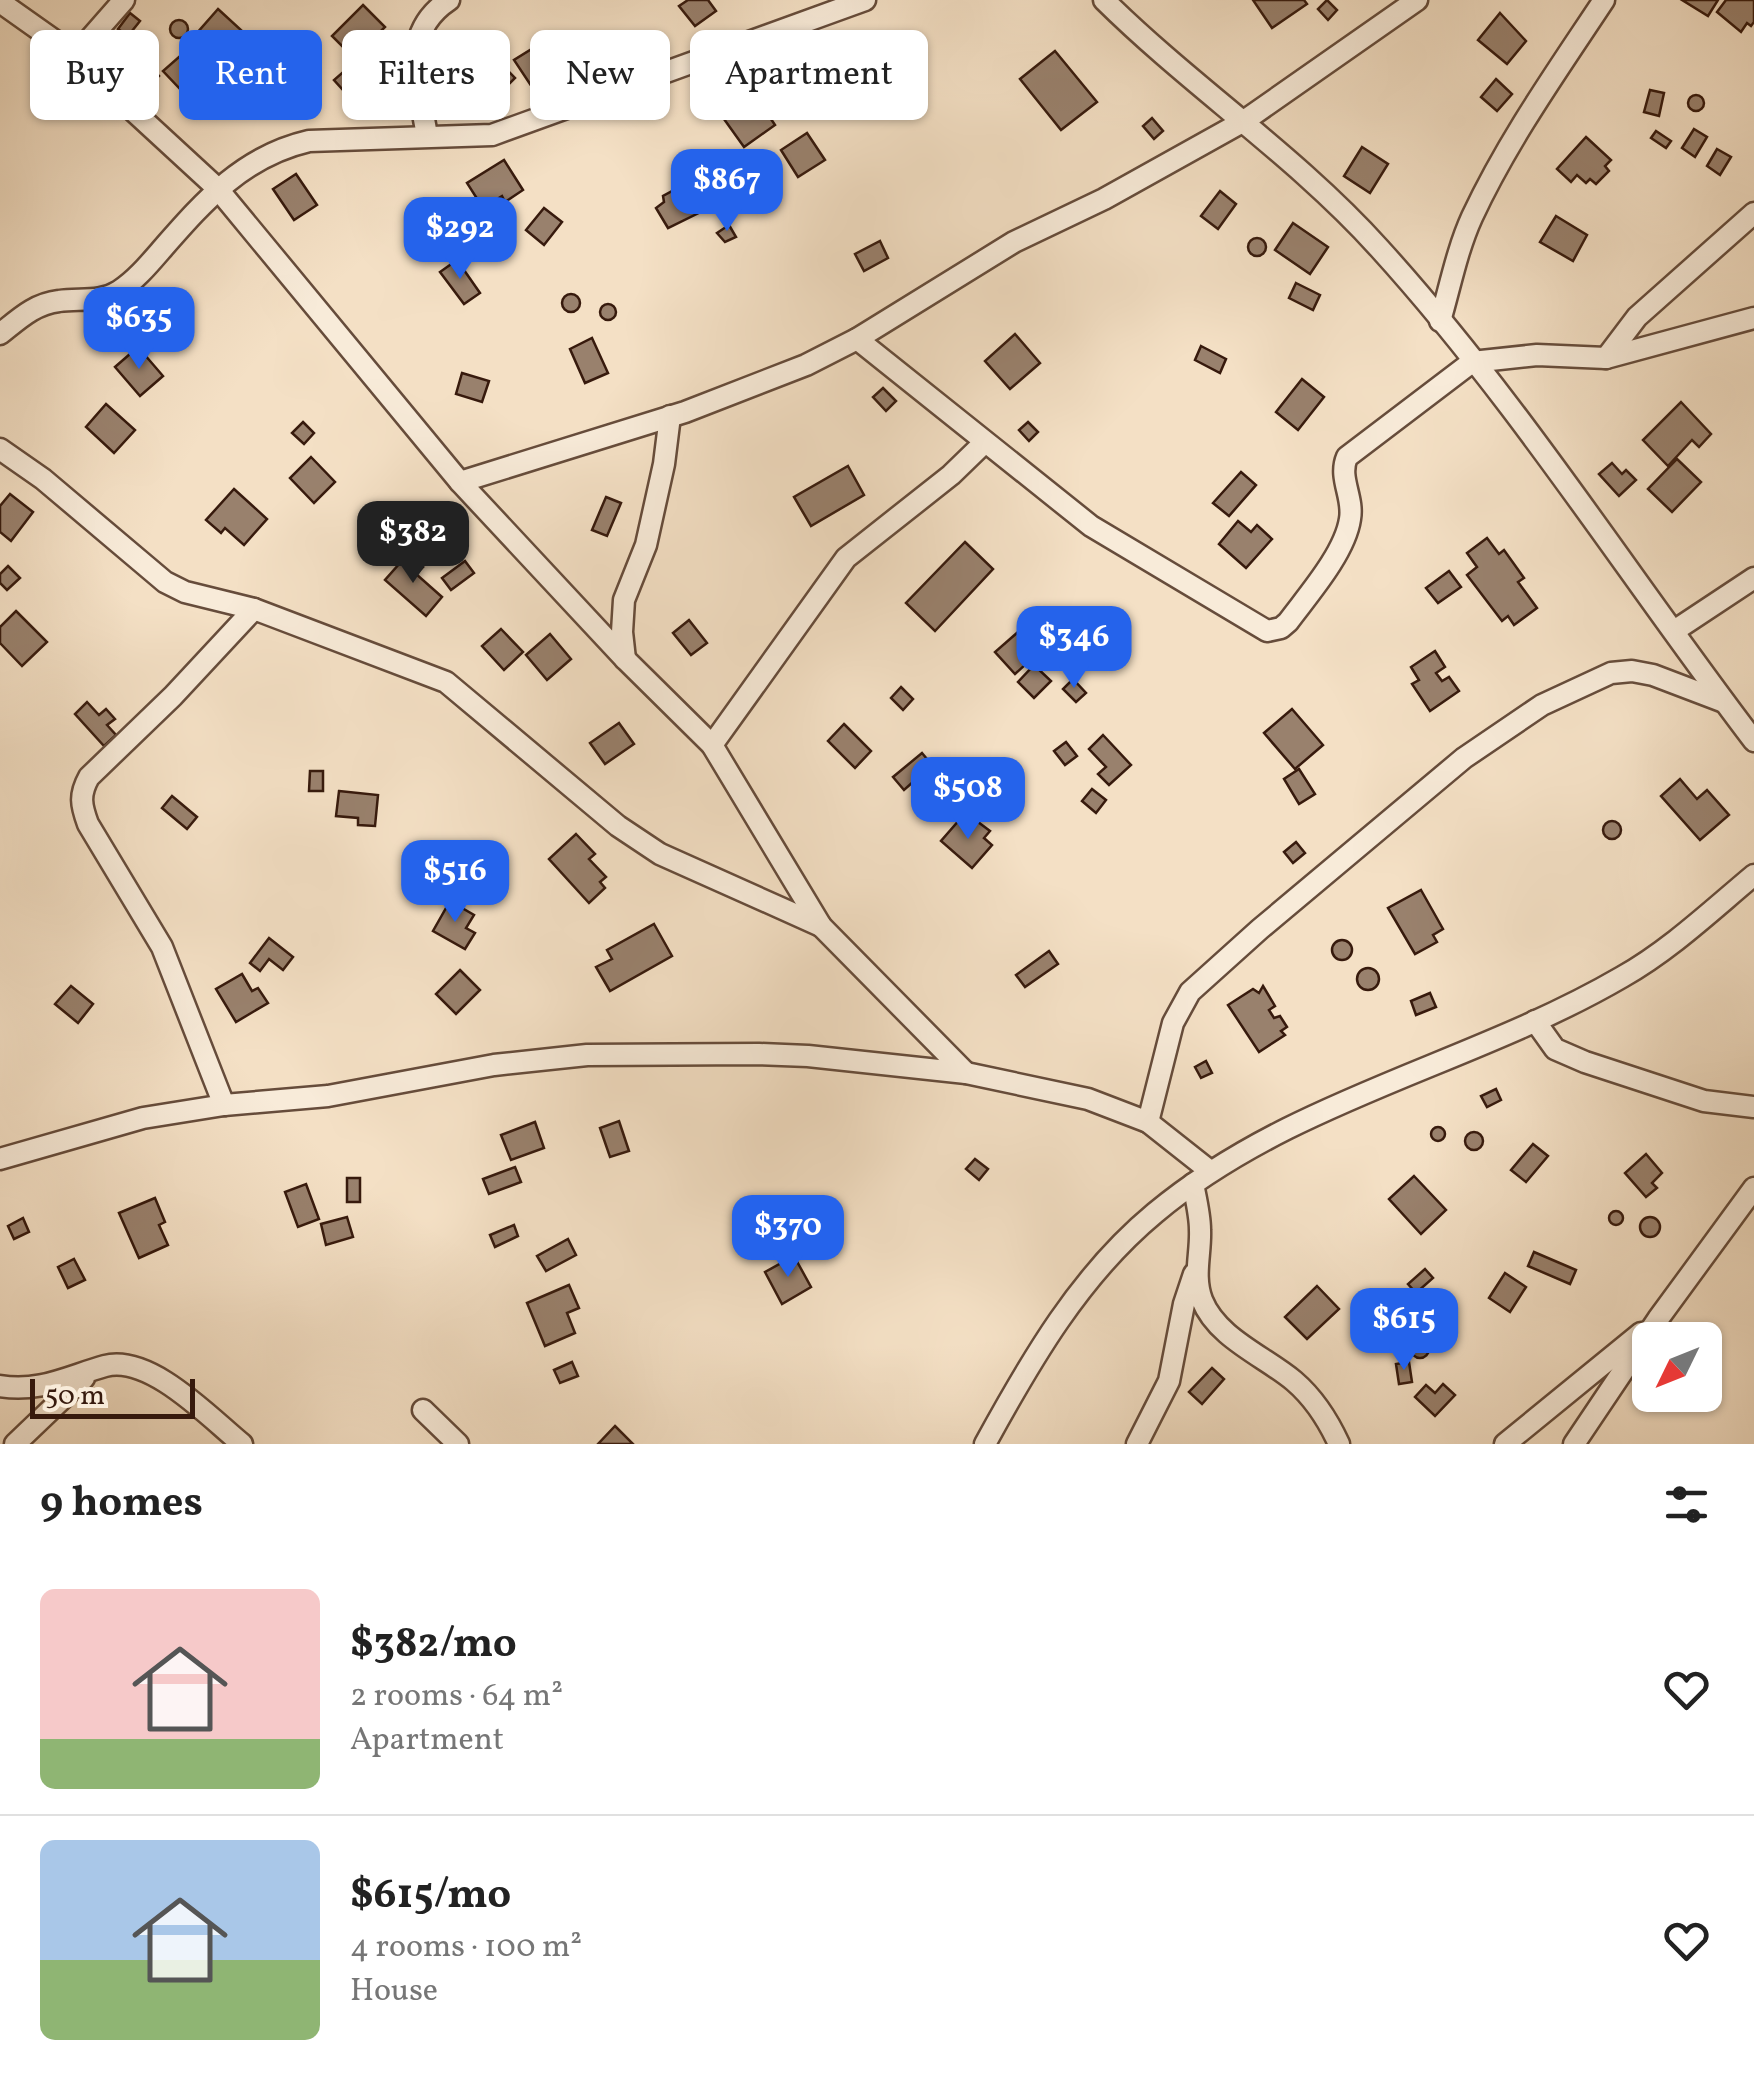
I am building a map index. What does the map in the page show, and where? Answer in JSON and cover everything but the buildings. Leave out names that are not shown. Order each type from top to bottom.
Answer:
[{"type":"street","points":[[98,30],[124,0]]},
{"type":"street","points":[[428,136],[416,67],[418,35],[426,20],[449,0]]},
{"type":"street","points":[[0,334],[26,312],[42,305],[62,300],[103,299],[117,293],[152,261],[217,188],[262,157],[293,145],[309,141],[492,135],[865,0]]},
{"type":"street","points":[[1104,0],[1132,28],[1244,120],[1378,246],[1554,464],[1754,742]]},
{"type":"street","points":[[460,482],[759,384],[857,339],[1014,242],[1104,199],[1244,120],[1417,0]]},
{"type":"street","points":[[1440,321],[1470,221],[1495,172],[1543,89],[1604,0]]},
{"type":"street","points":[[0,2],[38,30]]},
{"type":"street","points":[[143,120],[217,188],[460,482],[625,659],[712,744],[821,926],[966,1074]]},
{"type":"street","points":[[1606,358],[1637,317],[1754,213]]},
{"type":"street","points":[[857,339],[984,443],[1120,546],[1267,631],[1288,622],[1343,540],[1350,522],[1351,502],[1343,474],[1347,457],[1472,362],[1519,356],[1606,358],[1754,318]]},
{"type":"street","points":[[625,659],[624,600],[655,510],[670,416]]},
{"type":"street","points":[[712,744],[838,566],[951,475],[984,443]]},
{"type":"street","points":[[0,449],[43,478],[164,582],[185,592],[254,609],[446,682],[618,826],[660,854],[821,926]]},
{"type":"street","points":[[1674,631],[1754,578]]},
{"type":"street","points":[[224,1105],[162,948],[88,824],[80,803],[89,777],[173,696],[254,609]]},
{"type":"street","points":[[1148,1122],[1173,1023],[1190,992],[1479,747],[1542,705],[1611,673],[1632,671],[1652,676],[1724,702]]},
{"type":"street","points":[[984,1444],[1052,1329],[1085,1284],[1154,1214],[1192,1184],[1326,1108],[1535,1021],[1623,977],[1698,923],[1754,874]]},
{"type":"street","points":[[1535,1021],[1546,1040],[1585,1062],[1704,1101],[1754,1107]]},
{"type":"street","points":[[0,1159],[143,1118],[224,1105],[328,1096],[494,1064],[587,1055],[808,1056],[966,1074],[1088,1099],[1148,1122],[1210,1171]]},
{"type":"street","points":[[1137,1444],[1169,1381],[1184,1304],[1196,1268],[1200,1232],[1192,1184]]},
{"type":"street","points":[[1574,1444],[1658,1319],[1754,1188]]},
{"type":"street","points":[[1196,1268],[1209,1313],[1238,1342],[1294,1381],[1310,1397],[1339,1444]]},
{"type":"street","points":[[1505,1444],[1658,1319]]},
{"type":"street","points":[[0,1386],[50,1386],[105,1366],[138,1367],[163,1380],[242,1444]]},
{"type":"street","points":[[15,1444],[89,1373]]},
{"type":"street","points":[[422,1410],[458,1444]]}]
